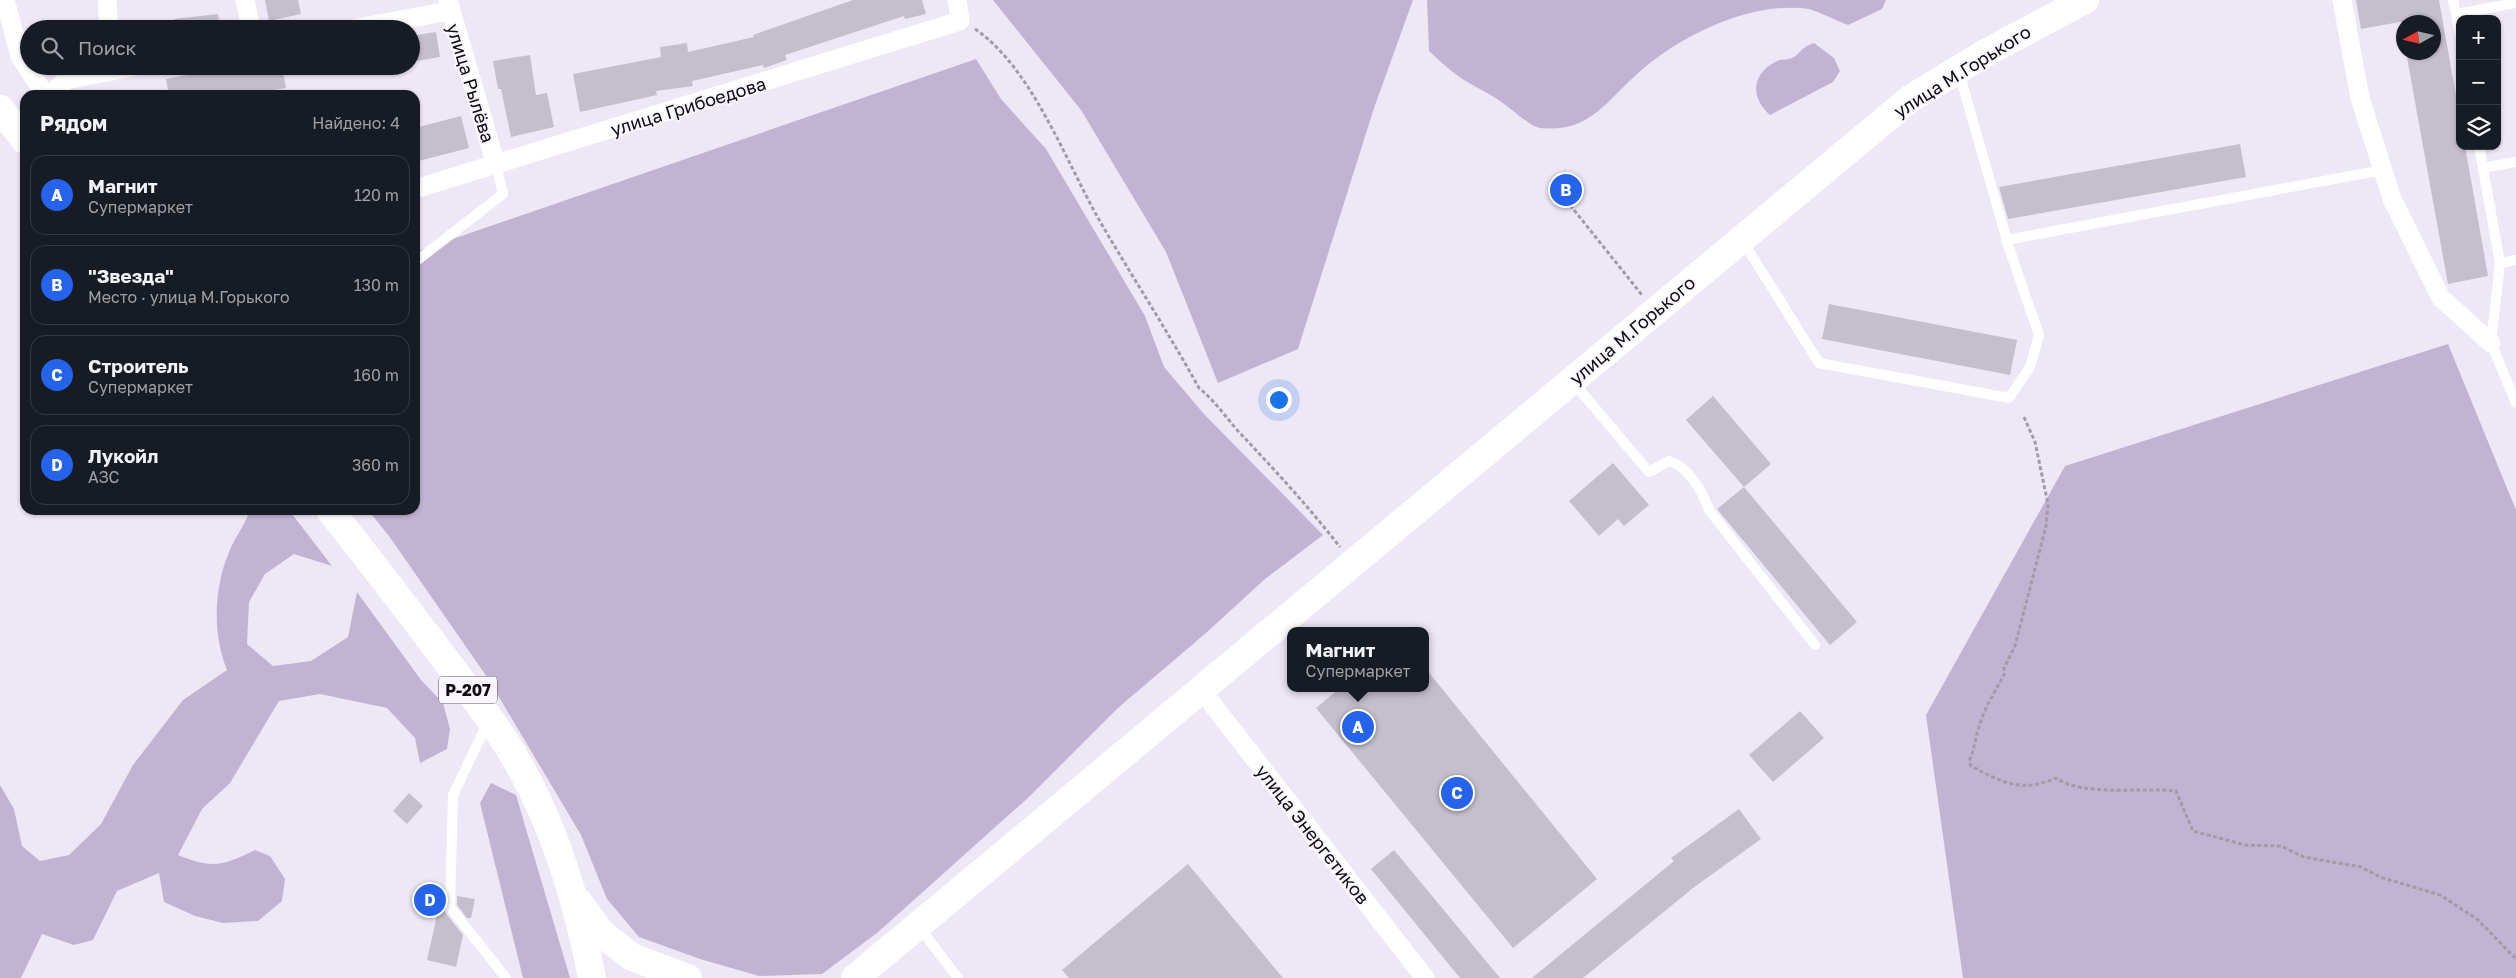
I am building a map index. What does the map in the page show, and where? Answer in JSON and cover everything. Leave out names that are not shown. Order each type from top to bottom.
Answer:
[{"type":"main road","name":"улица М.Горького","points":[[855,978],[1910,99],[2068,3]]},
{"type":"main road","name":"Р-207","points":[[334,515],[490,719],[518,763],[550,830],[571,890],[592,978]]},
{"type":"main road","name":"Р-207","points":[[571,890],[601,933],[632,957],[680,975]]},
{"type":"main road","points":[[641,978],[652,974],[680,975]]},
{"type":"street","points":[[5,0],[20,56]]},
{"type":"street","points":[[107,0],[108,20]]},
{"type":"street","points":[[245,0],[249,20]]},
{"type":"street","points":[[958,0],[960,21]]},
{"type":"street","points":[[2342,0],[2360,98],[2392,199],[2441,298],[2492,343]]},
{"type":"street","points":[[390,20],[448,6]]},
{"type":"street","name":"улица Рылёва","points":[[448,6],[496,165]]},
{"type":"street","name":"улица Грибоедова","points":[[420,188],[960,21]]},
{"type":"street","points":[[32,75],[42,90]]},
{"type":"street","points":[[55,90],[66,80],[85,75]]},
{"type":"street","name":"улица Энергетиков","points":[[1202,690],[1425,978]]},
{"type":"lane","points":[[2453,0],[2456,14],[2516,3]]},
{"type":"lane","points":[[1741,239],[1820,363],[2009,398],[2030,367],[2039,335],[2006,240],[1958,70]]},
{"type":"lane","points":[[2480,150],[2500,263],[2492,343],[2516,403]]},
{"type":"lane","points":[[2483,168],[2516,162]]},
{"type":"lane","points":[[420,258],[503,194],[496,165]]},
{"type":"lane","points":[[2006,240],[2383,170]]},
{"type":"lane","points":[[2500,263],[2516,260]]},
{"type":"lane","points":[[1572,380],[1649,472],[1669,461],[1678,464],[1704,496],[1709,510],[1815,645]]},
{"type":"lane","points":[[490,719],[453,795],[450,907],[506,978]]},
{"type":"lane","points":[[918,926],[958,978]]},
{"type":"path","points":[[960,21],[976,29],[1000,49],[1038,103],[1098,217],[1199,388],[1211,398],[1223,414],[1295,491],[1340,547]]},
{"type":"path","points":[[1566,200],[1655,311]]},
{"type":"path","points":[[2024,417],[2035,442],[2048,504],[2046,526],[2015,646],[2004,668],[2005,673],[1986,708],[1978,728],[1976,748],[1969,761],[1971,766],[1998,781],[2020,787],[2042,784],[2056,778],[2066,785],[2111,790],[2154,788],[2176,791],[2193,831],[2246,845],[2281,846],[2304,857],[2361,867],[2380,877],[2440,895],[2477,918],[2516,959]]},
{"type":"shaded area","points":[[993,0],[1413,0],[1374,108],[1298,349],[1218,383],[1166,252],[1081,110]]},
{"type":"shaded area","points":[[1427,0],[1886,0],[1882,9],[1848,25],[1809,9],[1763,10],[1739,16],[1715,25],[1671,48],[1635,76],[1604,106],[1583,121],[1571,126],[1540,128],[1457,75],[1429,51]]},
{"type":"shaded area","points":[[1814,43],[1834,58],[1840,71],[1833,82],[1770,115],[1763,108],[1757,93],[1756,86],[1762,72],[1777,61],[1792,58]]},
{"type":"shaded area","points":[[976,59],[1001,99],[1046,149],[1145,316],[1164,367],[1204,414],[1323,535],[1265,579],[1206,633],[1119,707],[1029,797],[877,933],[822,974],[759,976],[700,959],[639,937],[607,899],[581,835],[487,677],[389,536],[372,515],[420,515],[420,250]]},
{"type":"shaded area","points":[[2448,344],[2516,510],[2516,978],[1963,978],[1926,715],[2065,466]]},
{"type":"shaded area","points":[[248,515],[293,515],[332,566],[294,554],[265,574],[249,602],[247,644],[273,666],[311,661],[348,637],[357,592],[421,680],[443,703],[450,729],[447,749],[420,763],[415,738],[387,708],[320,694],[279,701],[230,783],[202,809],[178,855],[209,864],[225,862],[255,850],[270,856],[285,879],[282,901],[258,921],[223,923],[195,916],[164,902],[159,873],[117,891],[93,940],[74,945],[42,934],[21,978],[0,978],[0,785],[14,809],[22,846],[40,861],[69,855],[101,824],[133,765],[183,700],[227,670],[222,656],[217,626],[218,595],[220,580],[229,552]]},
{"type":"shaded area","points":[[491,783],[516,795],[570,978],[523,978],[480,803]]},
{"type":"building","points":[[265,0],[298,0],[301,14],[269,20]]},
{"type":"building","points":[[853,0],[922,0],[926,14],[905,19],[904,16],[785,55],[787,60],[764,68],[763,65],[692,81],[693,86],[656,91],[657,95],[580,112],[573,74],[661,57],[660,47],[687,43],[688,52],[754,37],[753,35]]},
{"type":"building","points":[[2356,0],[2439,0],[2456,96],[2456,150],[2466,150],[2488,276],[2448,284],[2407,60],[2441,60],[2441,15],[2396,15],[2396,23],[2361,29]]},
{"type":"building","points":[[218,14],[219,20],[174,20]]},
{"type":"building","points":[[436,32],[440,57],[420,60],[420,35]]},
{"type":"building","points":[[530,55],[536,95],[547,93],[554,127],[511,137],[501,89],[498,89],[493,61]]},
{"type":"building","points":[[188,75],[284,75],[286,88],[273,90],[168,90],[166,79]]},
{"type":"building","points":[[461,116],[469,148],[420,161],[420,127]]},
{"type":"building","points":[[2240,144],[2246,177],[2008,219],[1999,187]]},
{"type":"building","points":[[1829,304],[2017,340],[2010,375],[1822,339]]},
{"type":"building","points":[[1713,396],[1771,464],[1744,487],[1686,420]]},
{"type":"building","points":[[1613,463],[1649,505],[1624,526],[1618,519],[1599,536],[1569,501]]},
{"type":"building","points":[[1744,487],[1857,622],[1830,645],[1717,509]]},
{"type":"building","points":[[1429,673],[1597,879],[1513,948],[1316,708],[1335,692],[1429,692]]},
{"type":"building","points":[[1800,711],[1824,738],[1773,782],[1749,755]]},
{"type":"building","points":[[409,793],[423,806],[407,824],[393,811]]},
{"type":"building","points":[[1739,809],[1761,839],[1693,888],[1583,978],[1532,978],[1674,861],[1671,858]]},
{"type":"building","points":[[1394,850],[1500,978],[1460,978],[1371,869]]},
{"type":"building","points":[[1188,864],[1283,978],[1069,978],[1062,970]]},
{"type":"building","points":[[432,890],[444,893],[444,911],[463,935],[456,967],[427,960],[438,911],[428,909]]},
{"type":"building","points":[[457,896],[475,899],[471,918],[467,918],[457,905]]},
{"type":"place","name":"\"Звезда\"","points":[[1566,190]]},
{"type":"place","name":"Магнит","points":[[1358,727]]},
{"type":"place","name":"Строитель","points":[[1457,793]]},
{"type":"place","name":"Лукойл","points":[[430,900]]}]
